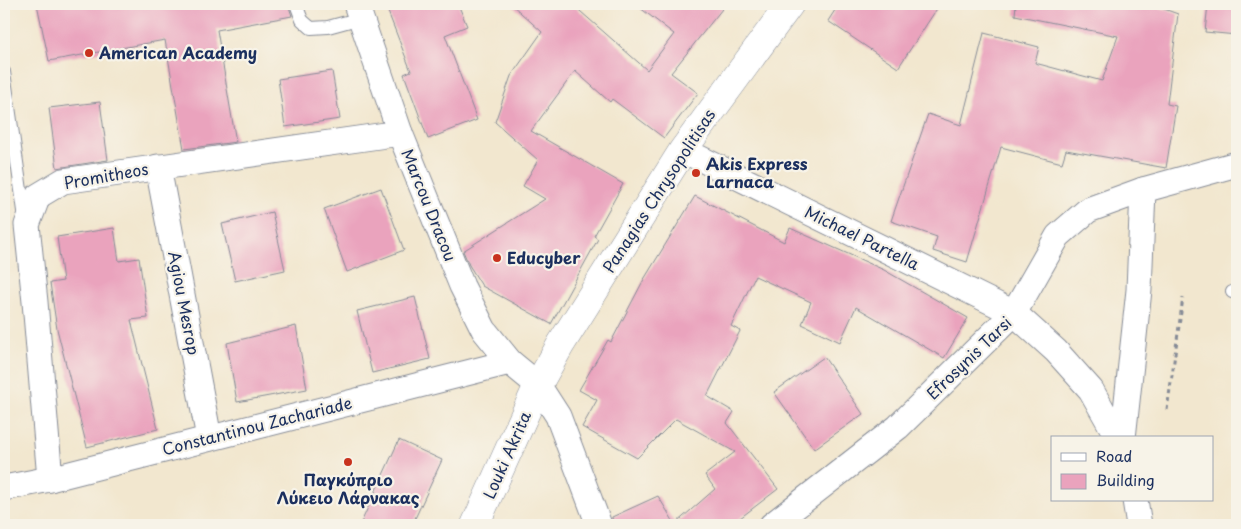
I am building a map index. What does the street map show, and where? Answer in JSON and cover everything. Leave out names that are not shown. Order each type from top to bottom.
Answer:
[{"type":"street","name":"Panagias Chrysopolitisas","points":[[538,385],[560,344],[682,150],[790,4]]},
{"type":"street","name":"Marcou Dracou","points":[[358,11],[400,133],[462,286],[484,330],[510,362],[538,385],[558,416],[599,525]]},
{"type":"street","name":"Promitheos","points":[[50,479],[36,302],[26,225],[38,196],[62,181],[400,133]]},
{"type":"street","name":"Michael Partella","points":[[682,150],[1014,313],[1056,351],[1091,390],[1117,436]]},
{"type":"street","name":"Efrosynis Tarsi","points":[[772,525],[898,427],[1014,313],[1058,236],[1088,210],[1143,190],[1237,164]]},
{"type":"street","name":"Agiou Mesrop","points":[[158,168],[209,438]]},
{"type":"street","points":[[1124,436],[1138,300],[1143,190]]},
{"type":"street","name":"Constantinou Zachariade","points":[[4,488],[50,479],[510,362]]},
{"type":"street","name":"Louki Akrita","points":[[475,525],[538,385]]},
{"type":"street","points":[[1135,502],[1139,525]]},
{"type":"lane","points":[[296,4],[302,20],[311,28],[328,27],[358,11]]},
{"type":"lane","points":[[4,72],[26,225]]},
{"type":"path","points":[[1167,410],[1183,298]]},
{"type":"building","points":[[37,4],[288,4],[292,16],[217,30],[236,142],[184,149],[165,40],[49,61]]},
{"type":"building","points":[[385,4],[458,4],[467,26],[445,35],[477,120],[428,139],[404,74],[411,71]]},
{"type":"building","points":[[511,4],[572,4],[647,70],[674,34],[635,4],[726,4],[671,73],[698,93],[664,138],[612,99],[610,102],[575,71],[531,131],[623,184],[594,236],[598,239],[551,324],[482,286],[463,251],[545,199],[523,186],[538,160],[495,122],[511,76],[542,32]]},
{"type":"building","points":[[839,4],[940,4],[898,68],[828,21]]},
{"type":"building","points":[[1016,4],[1150,4],[1178,14],[1167,104],[1176,106],[1166,168],[1066,150],[1062,163],[1001,147],[967,262],[933,251],[937,237],[891,221],[928,114],[961,125],[984,33],[1039,47],[1035,63],[1102,81],[1118,36],[1015,15]]},
{"type":"building","points":[[1208,4],[1237,4],[1237,35],[1205,32]]},
{"type":"building","points":[[332,71],[340,119],[285,127],[278,79]]},
{"type":"building","points":[[100,102],[108,160],[57,168],[49,108]]},
{"type":"building","points":[[381,188],[404,250],[347,272],[324,209]]},
{"type":"building","points":[[695,196],[784,242],[790,228],[884,270],[968,318],[944,358],[856,307],[840,342],[802,324],[811,302],[755,276],[731,326],[740,331],[707,396],[734,412],[727,423],[778,489],[731,525],[613,525],[612,517],[658,496],[675,524],[715,489],[705,475],[735,452],[676,419],[637,458],[582,427],[597,400],[579,390],[608,340],[611,342],[643,281]]},
{"type":"building","points":[[272,212],[285,270],[235,281],[222,224]]},
{"type":"building","points":[[114,228],[119,261],[139,258],[148,318],[131,320],[158,429],[87,447],[57,329],[50,283],[63,281],[57,237]]},
{"type":"building","points":[[415,297],[430,359],[372,373],[357,311]]},
{"type":"building","points":[[296,326],[307,389],[237,402],[227,343]]},
{"type":"building","points":[[824,357],[863,414],[814,449],[774,392]]},
{"type":"building","points":[[399,440],[442,460],[412,525],[360,525]]},
{"type":"place","name":"American Academy","points":[[89,53]]},
{"type":"place","name":"Akis Express Larnaca","points":[[696,173]]},
{"type":"place","name":"Educyber","points":[[497,258]]},
{"type":"place","name":"Παγκύπριο Λύκειο Λάρνακας","points":[[348,462]]}]
